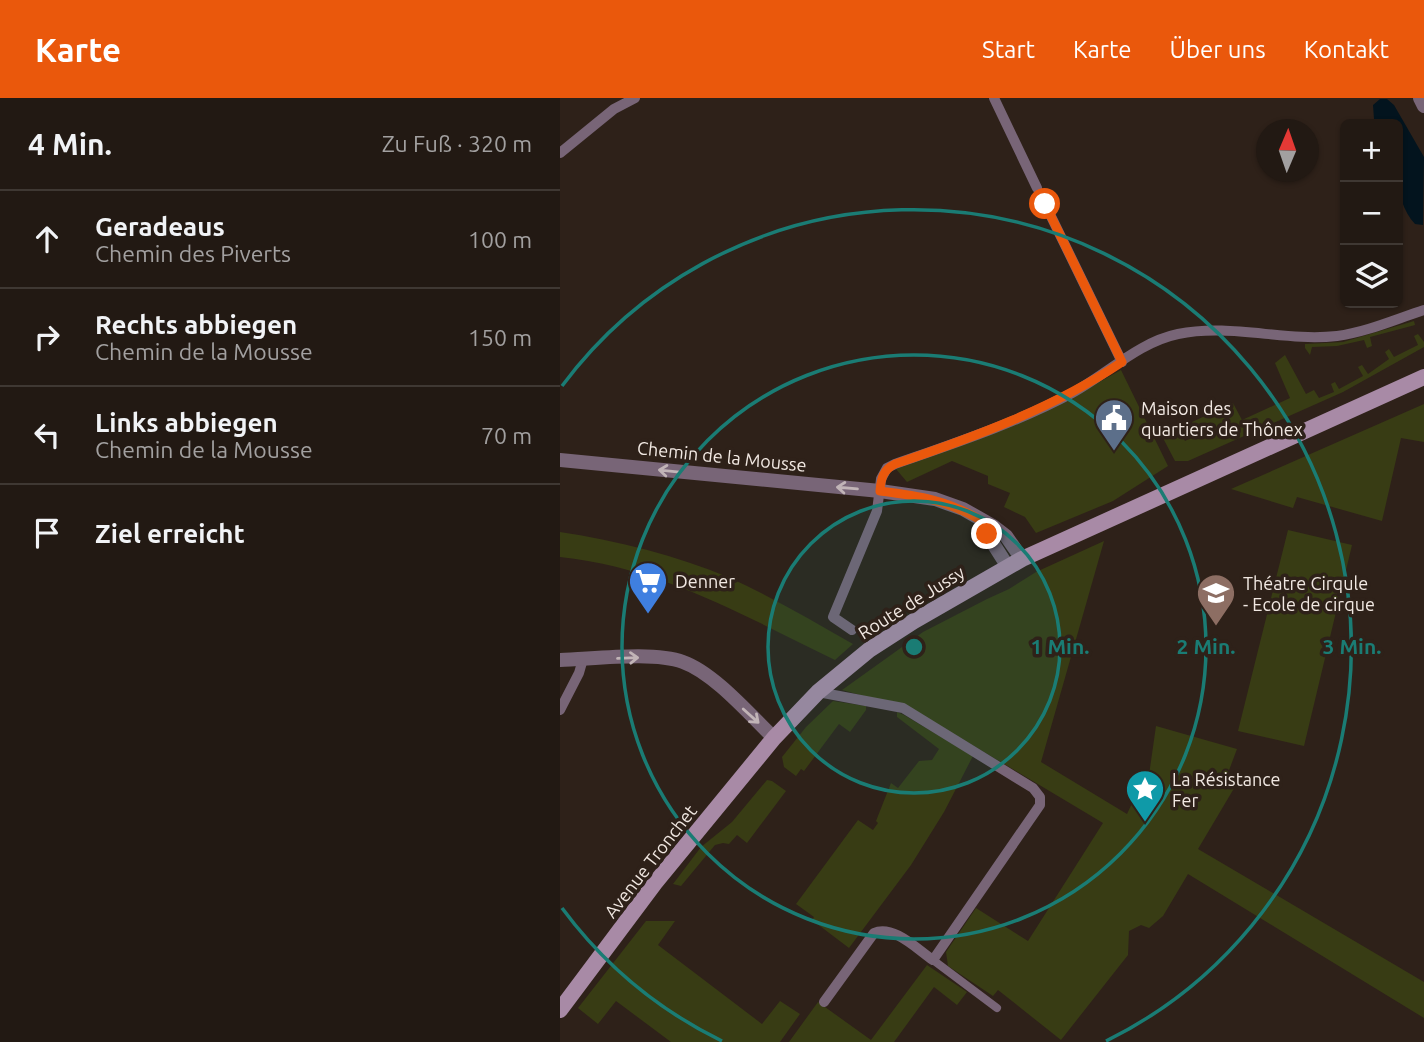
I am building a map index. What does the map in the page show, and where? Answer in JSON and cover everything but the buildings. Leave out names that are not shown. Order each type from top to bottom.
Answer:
[{"type":"main road","name":"Route de Jussy","points":[[774,738],[818,692],[869,650],[1015,563],[1424,377]]},
{"type":"main road","name":"Avenue Tronchet","points":[[560,1010],[655,883],[774,738]]},
{"type":"street","points":[[561,150],[614,109],[635,98]]},
{"type":"street","points":[[994,98],[1037,188]]},
{"type":"street","points":[[1420,98],[1424,106]]},
{"type":"street","points":[[1045,204],[1122,362]]},
{"type":"street","points":[[852,630],[833,617],[877,511],[881,479],[887,468],[1008,424],[1073,392],[1150,343],[1178,334],[1210,331],[1337,336],[1424,310]]},
{"type":"street","name":"Chemin de la Mousse","points":[[560,460],[880,491],[934,499],[963,509],[982,521],[987,534],[1015,563]]},
{"type":"street","points":[[560,660],[649,657],[682,661],[706,675],[774,738]]},
{"type":"street","points":[[560,710],[572,689],[583,659]]},
{"type":"street","points":[[818,692],[903,708],[1033,788],[1040,797],[1040,805],[933,960]]},
{"type":"street","points":[[824,1002],[874,933],[881,930],[890,931],[997,1008]]},
{"type":"green space","points":[[1414,321],[1415,325],[1370,337],[1372,346],[1367,348],[1364,340],[1337,346],[1312,347],[1310,355],[1305,348],[1305,344],[1343,342]]},
{"type":"green space","points":[[1418,334],[1424,347],[1343,392],[1188,461],[1175,461],[1164,440],[1174,433],[1176,438],[1182,435],[1185,441],[1198,434],[1192,422],[1233,403],[1242,420],[1290,398],[1275,363],[1285,355],[1306,394],[1314,390],[1319,398],[1334,392],[1331,384],[1335,382],[1339,389],[1363,376],[1358,367],[1362,365],[1368,374],[1389,359],[1385,352],[1389,349],[1394,357],[1418,345],[1414,336]]},
{"type":"green space","points":[[1121,370],[1168,466],[1113,501],[1036,533],[1025,517],[1004,507],[1010,493],[988,484],[988,476],[952,461],[907,482],[896,469],[1011,425]]},
{"type":"green space","points":[[1424,404],[1424,442],[1401,438],[1382,521],[1297,497],[1293,508],[1231,489]]},
{"type":"green space","points":[[1288,530],[1352,545],[1304,746],[1238,731]]},
{"type":"green space","points":[[560,532],[646,550],[710,570],[761,593],[853,644],[835,660],[735,611],[668,583],[598,563],[560,557]]},
{"type":"green space","points":[[1104,541],[1041,762],[1127,814],[1135,797],[1146,796],[1156,726],[1237,749],[1228,773],[1236,785],[1198,849],[1424,982],[1424,1018],[1188,874],[1163,916],[1149,928],[1141,925],[1129,931],[1128,955],[1061,1040],[998,990],[993,996],[948,966],[946,952],[976,908],[1028,941],[1103,823],[912,709],[842,690],[923,632],[1009,589],[1036,572]]},
{"type":"green space","points":[[833,701],[866,706],[866,710],[850,732],[839,724],[804,771],[801,769],[796,776],[784,767],[782,757],[806,727]]},
{"type":"green space","points":[[897,712],[973,756],[944,812],[911,865],[849,948],[796,904],[858,820],[873,830],[878,823],[876,821],[891,783],[898,788],[919,761],[932,760],[939,749],[897,717]]},
{"type":"green space","points":[[767,780],[786,791],[747,843],[737,835],[729,844],[715,845],[681,886],[673,884],[701,847],[732,822]]},
{"type":"green space","points":[[646,921],[675,921],[658,945],[762,1024],[780,1001],[800,1014],[780,1042],[671,1042],[616,1001],[598,1024],[578,1008]]},
{"type":"green space","points":[[927,965],[967,992],[957,1005],[934,987],[894,1042],[789,1042],[818,1002],[871,1040]]},
{"type":"water","points":[[1380,99],[1387,99],[1402,119],[1374,119],[1373,105]]},
{"type":"water","points":[[1403,121],[1424,157],[1423,225],[1415,224],[1403,204]]},
{"type":"place","name":"Maison des quartiers de Thônex","points":[[1114,452]]},
{"type":"place","name":"Denner","points":[[648,615]]},
{"type":"place","name":"Théatre Cirqule - Ecole de cirque","points":[[1216,627]]},
{"type":"place","name":"La Résistance Fer","points":[[1145,823]]},
{"type":"route","points":[[987,534],[982,521],[963,509],[934,499],[880,491],[881,479],[887,468],[895,464],[1008,424],[1073,392],[1122,362],[1045,204]]}]
